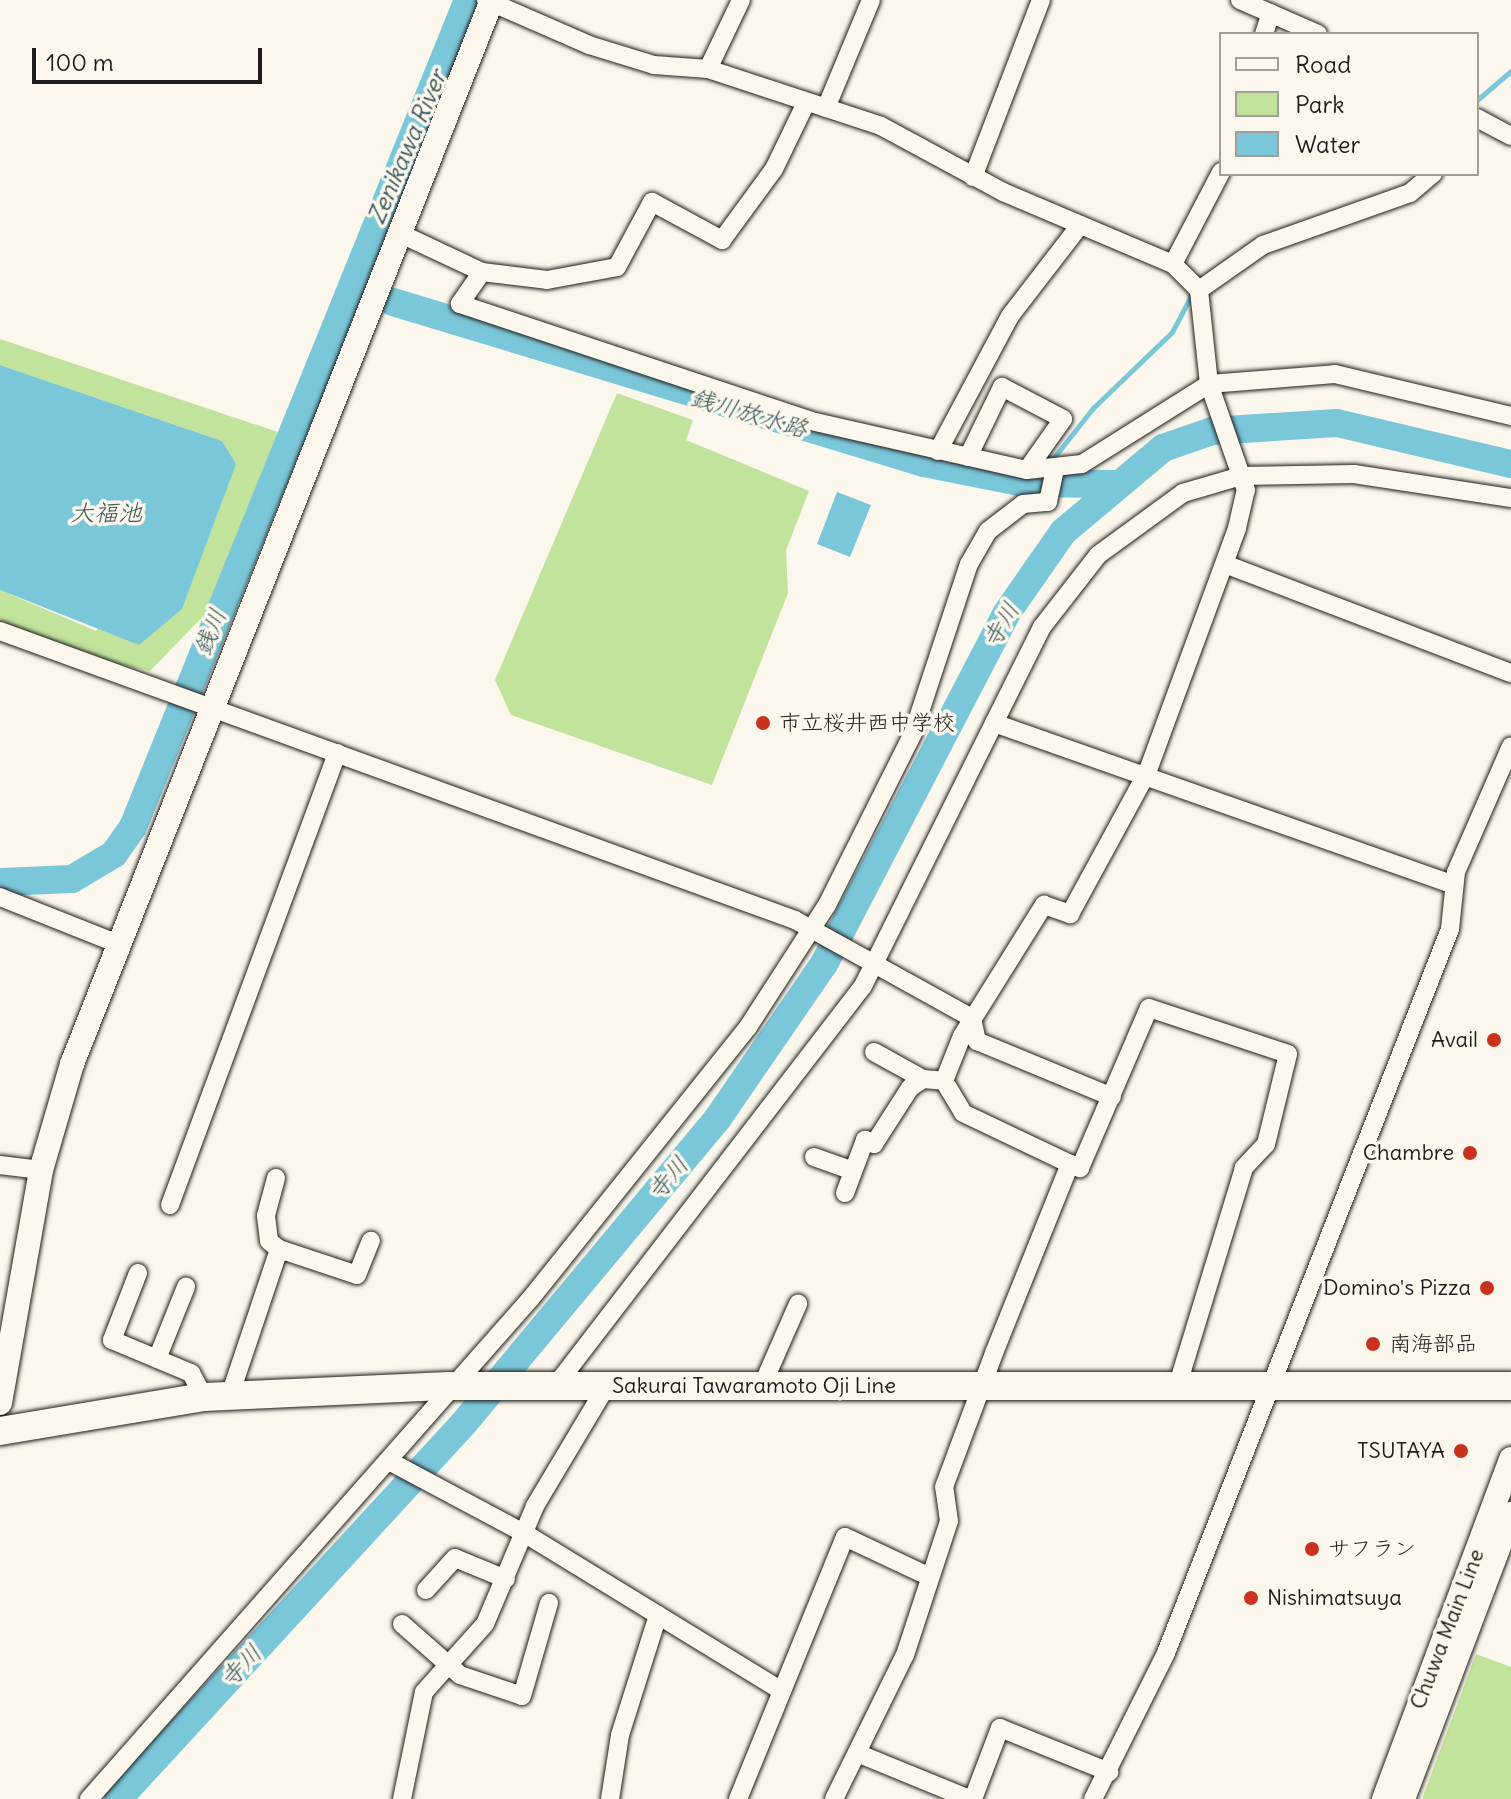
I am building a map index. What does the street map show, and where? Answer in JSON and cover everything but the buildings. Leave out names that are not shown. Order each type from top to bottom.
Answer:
[{"type":"main road","name":"Sakurai Tawaramoto Oji Line","points":[[0,1431],[217,1396],[455,1387],[1511,1386]]},
{"type":"street","points":[[708,69],[741,0]]},
{"type":"street","points":[[826,108],[871,0]]},
{"type":"street","points":[[973,177],[1041,0]]},
{"type":"street","points":[[0,1403],[41,1170],[118,944],[204,702],[399,233],[489,1],[654,65],[708,69],[805,105],[826,108],[881,126],[973,177],[1173,264],[1195,288],[1210,388],[1240,471],[1245,500],[1225,564],[1147,773],[1070,914],[1044,905],[972,1018],[944,1081]]},
{"type":"street","points":[[1243,1],[1314,32]]},
{"type":"street","points":[[1265,32],[1271,13]]},
{"type":"street","points":[[399,233],[482,272],[547,280],[617,267],[652,202],[722,240],[774,169],[805,105]]},
{"type":"street","points":[[1479,119],[1511,136]]},
{"type":"street","points":[[1173,264],[1219,176]]},
{"type":"street","points":[[1195,288],[1263,245],[1410,193],[1431,176]]},
{"type":"street","points":[[938,451],[1010,316],[1080,225]]},
{"type":"street","points":[[482,272],[460,304],[699,386],[938,451],[1043,470],[1082,464],[1210,388],[1335,374],[1511,416]]},
{"type":"street","points":[[89,1799],[531,1298],[705,1083],[790,967],[913,733],[969,564],[988,531],[1023,504],[1048,502],[1043,470],[1063,419],[1002,387],[968,457]]},
{"type":"street","points":[[547,1389],[863,986],[869,960],[1042,627],[1098,555],[1183,493],[1240,471],[1354,474],[1511,498]]},
{"type":"street","points":[[1225,564],[1511,673]]},
{"type":"street","points":[[0,631],[177,692],[811,931],[972,1018],[977,1041],[1112,1097]]},
{"type":"street","points":[[994,723],[1147,773],[1452,884]]},
{"type":"street","points":[[1093,1799],[1161,1667],[1266,1387],[1450,929],[1452,884],[1506,772],[1511,746]]},
{"type":"street","points":[[170,1205],[337,753]]},
{"type":"street","points":[[0,897],[118,944]]},
{"type":"street","points":[[944,1081],[963,1113],[1080,1168],[1149,1008],[1288,1054],[1266,1144],[1244,1168],[1177,1387]]},
{"type":"street","points":[[874,1052],[923,1079],[944,1081]]},
{"type":"street","points":[[845,1193],[865,1140],[874,1144],[901,1099],[923,1079]]},
{"type":"street","points":[[814,1157],[853,1171]]},
{"type":"street","points":[[2,1160],[41,1170]]},
{"type":"street","points":[[834,1799],[893,1686],[949,1521],[944,1487],[1070,1164]]},
{"type":"street","points":[[276,1178],[266,1216],[269,1241],[279,1249],[357,1275],[371,1241]]},
{"type":"street","points":[[138,1273],[112,1340],[191,1373],[217,1396],[279,1249]]},
{"type":"street","points":[[157,1359],[186,1287]]},
{"type":"street","points":[[762,1386],[798,1304]]},
{"type":"street","points":[[402,1799],[413,1721],[448,1666],[485,1624],[524,1533],[606,1387]]},
{"type":"street","name":"Chuwa Main Line","points":[[1384,1799],[1511,1459]]},
{"type":"street","points":[[389,1461],[449,1497],[524,1533],[777,1688]]},
{"type":"street","name":"Chuwa Main Line","points":[[1403,1799],[1511,1514]]},
{"type":"street","points":[[738,1799],[777,1688],[845,1537],[928,1576]]},
{"type":"street","points":[[426,1590],[455,1558],[506,1579]]},
{"type":"street","points":[[402,1624],[448,1666],[522,1696],[549,1603]]},
{"type":"street","points":[[610,1799],[620,1735],[658,1615]]},
{"type":"street","points":[[857,1753],[971,1799],[1000,1728],[1109,1772]]},
{"type":"green space","points":[[0,339],[278,432],[215,604],[150,671],[91,658],[0,621],[0,590],[96,631],[222,441],[0,365]]},
{"type":"green space","points":[[617,393],[693,420],[686,440],[809,491],[786,550],[788,593],[712,785],[511,715],[495,680]]},
{"type":"green space","points":[[1476,1654],[1511,1667],[1511,1799],[1422,1799]]},
{"type":"water","name":"大福池","points":[[0,365],[222,441],[236,464],[182,609],[139,645],[0,590]]},
{"type":"water","points":[[837,492],[871,505],[850,557],[817,544]]},
{"type":"waterway","name":"銭川","points":[[0,882],[72,879],[114,854],[133,827],[468,0]]},
{"type":"waterway","points":[[1479,98],[1511,71]]},
{"type":"waterway","points":[[1051,461],[1093,408],[1172,332],[1193,292]]},
{"type":"waterway","name":"銭川放水路","points":[[393,302],[924,463],[1025,483],[1113,484]]},
{"type":"waterway","name":"寺川","points":[[118,1799],[464,1423],[718,1118],[824,964],[1006,614],[1063,532],[1163,448],[1212,431],[1337,423],[1511,464]]},
{"type":"place","name":"市立桜井西中学校","points":[[763,723]]},
{"type":"place","name":"Avail","points":[[1494,1040]]},
{"type":"place","name":"Chambre","points":[[1470,1153]]},
{"type":"place","name":"Domino's Pizza","points":[[1487,1288]]},
{"type":"place","name":"南海部品","points":[[1373,1344]]},
{"type":"place","name":"TSUTAYA","points":[[1461,1451]]},
{"type":"place","name":"サフラン","points":[[1312,1549]]},
{"type":"place","name":"Nishimatsuya","points":[[1251,1598]]},
{"type":"water label","name":"Zenikawa River","points":[[407,147]]}]
